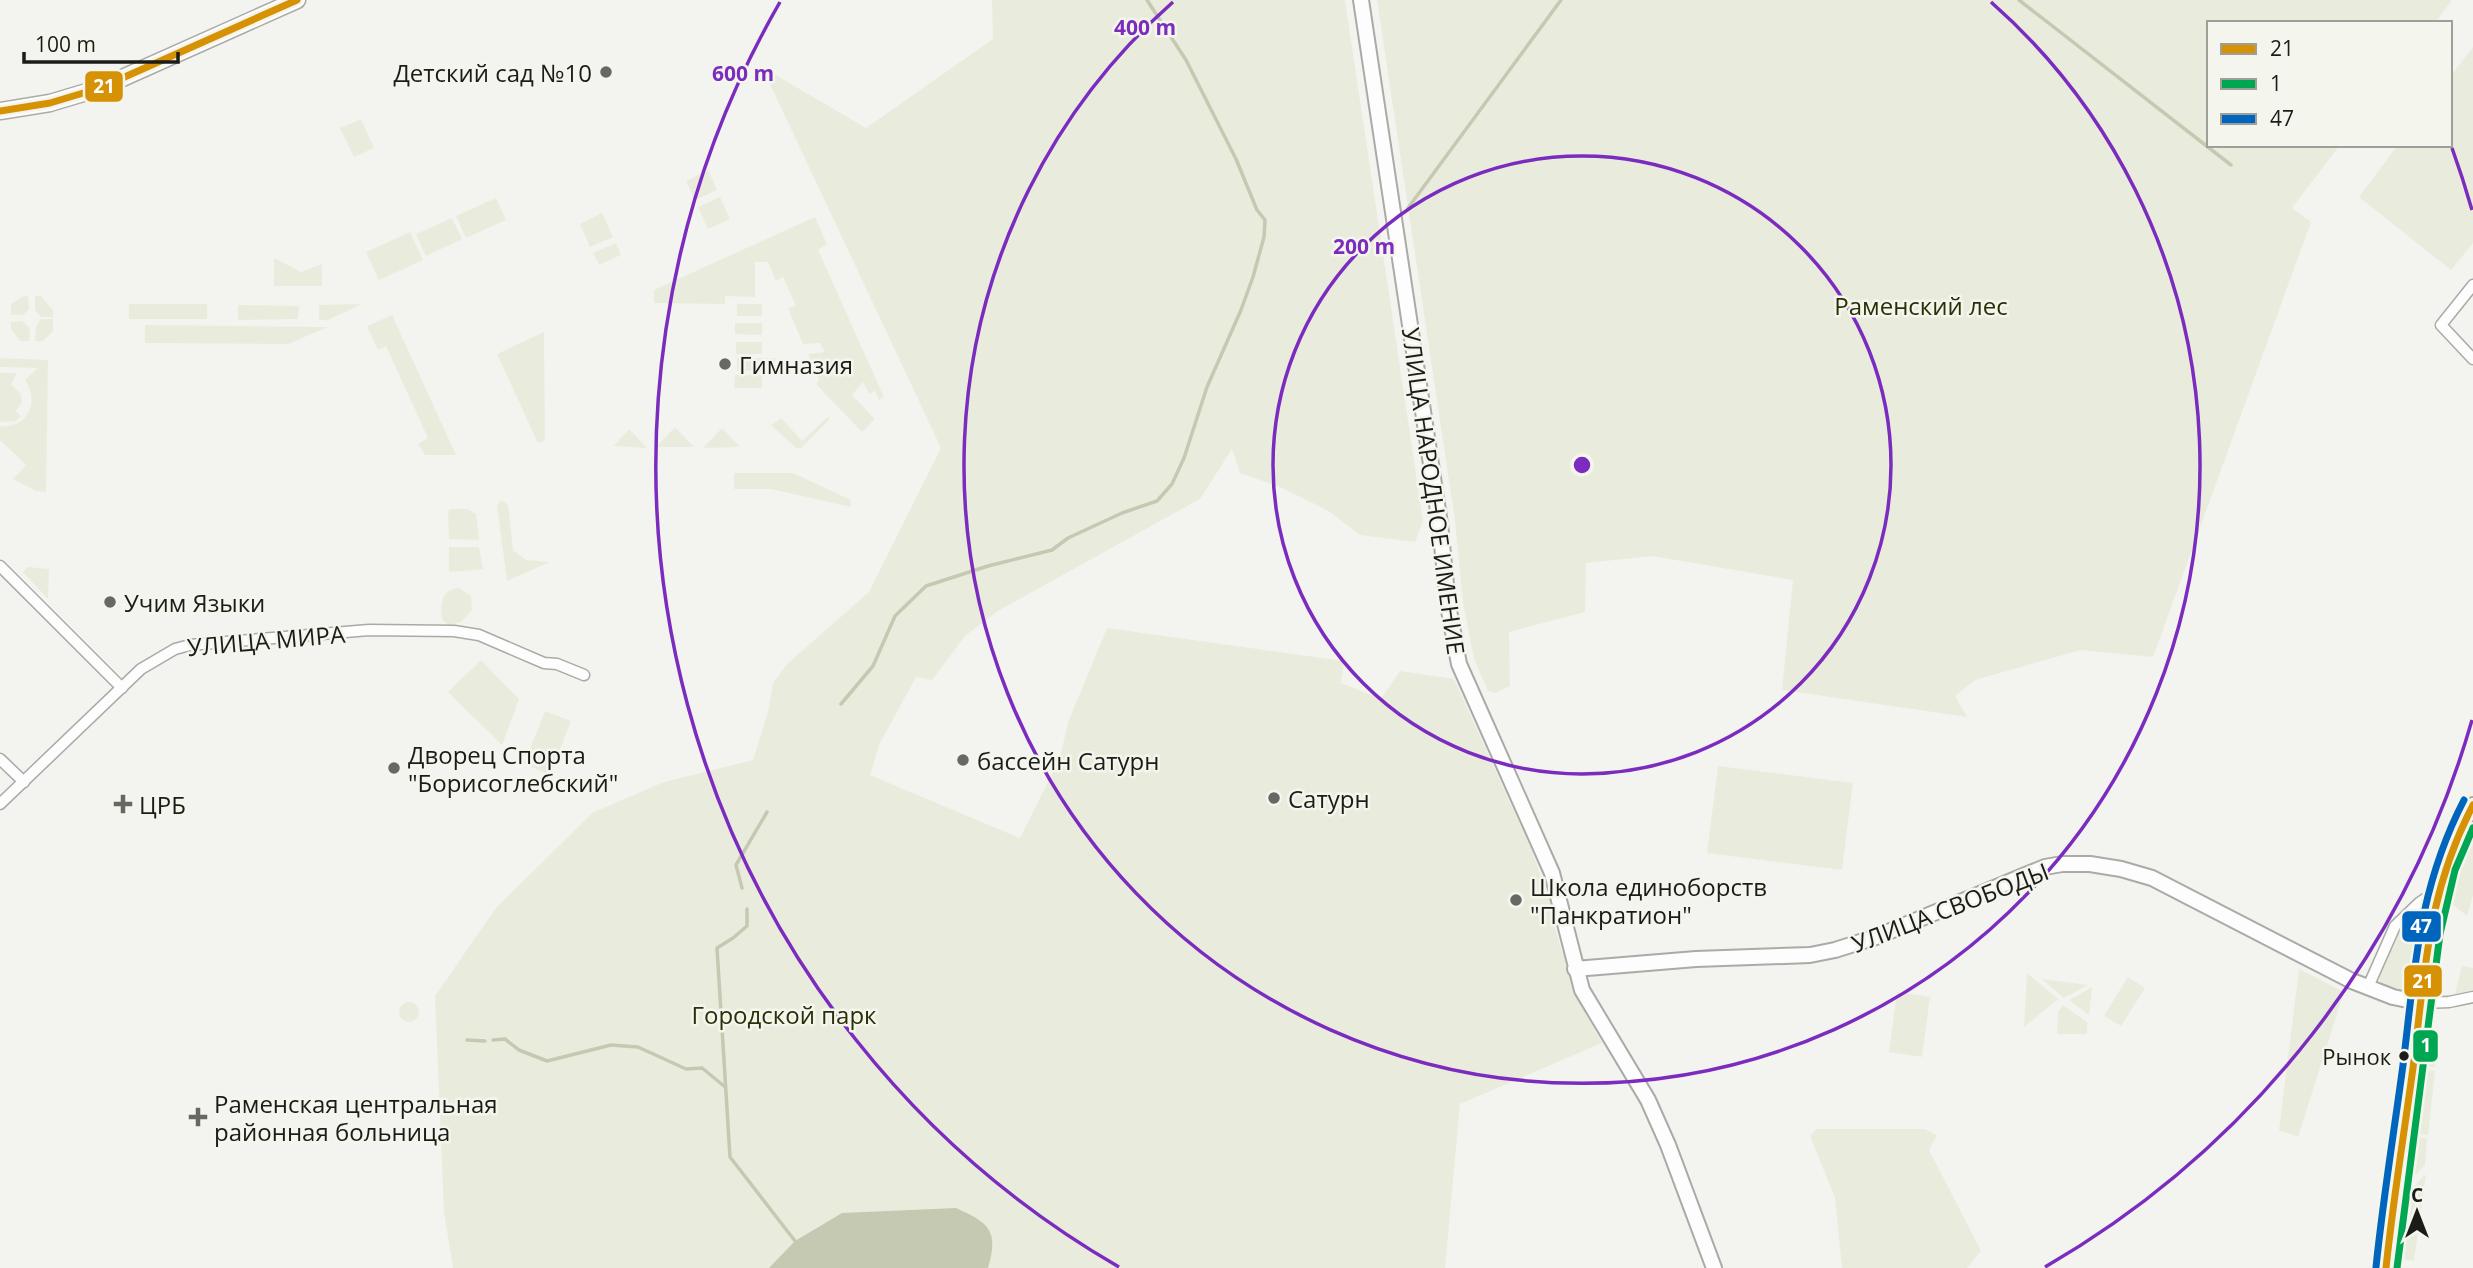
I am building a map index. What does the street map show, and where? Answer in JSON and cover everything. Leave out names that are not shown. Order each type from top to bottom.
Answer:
[{"type":"main road","points":[[0,111],[50,103],[100,88],[298,0]]},
{"type":"street","name":"УЛИЦА НАРОДНОЕ ИМЕНИЕ","points":[[1361,0],[1440,524],[1448,606],[1459,664],[1552,873],[1582,990],[1648,1100],[1668,1145],[1714,1268]]},
{"type":"street","points":[[2473,285],[2441,326],[2473,359]]},
{"type":"street","points":[[0,566],[122,688]]},
{"type":"street","name":"УЛИЦА МИРА","points":[[0,804],[141,668],[175,649],[190,645],[386,629],[454,631],[479,635],[544,663],[557,664],[584,675]]},
{"type":"street","points":[[0,759],[24,782]]},
{"type":"street","points":[[2386,1268],[2438,891],[2459,828],[2473,805]]},
{"type":"street","name":"УЛИЦА СВОБОДЫ","points":[[1575,969],[1696,959],[1810,955],[1835,950],[1876,937],[2045,867],[2090,864],[2152,878],[2368,987],[2393,997],[2421,1003]]},
{"type":"street","points":[[2368,987],[2395,926],[2419,903],[2438,891]]},
{"type":"street","points":[[2421,1003],[2449,1002],[2473,997]]},
{"type":"green space","name":"Городской парк","points":[[992,0],[1345,0],[1423,521],[1415,542],[1360,535],[1327,510],[1280,487],[1240,473],[1232,449],[1200,499],[998,611],[965,636],[932,680],[916,677],[879,745],[870,775],[1020,838],[1060,758],[1068,722],[1107,628],[1344,661],[1341,683],[1381,699],[1400,671],[1454,679],[1531,849],[1552,906],[1555,929],[1577,998],[1602,1043],[1460,1104],[1445,1268],[453,1268],[444,1212],[435,996],[496,908],[592,813],[664,782],[753,760],[768,712],[773,683],[787,664],[869,592],[941,448],[762,67],[866,128],[993,39]]},
{"type":"green space","name":"Раменский лес","points":[[1377,0],[2452,0],[2436,21],[2207,21],[2207,147],[2338,147],[2292,208],[2311,222],[2153,657],[2081,650],[1975,680],[1955,696],[1967,717],[1782,690],[1793,580],[1652,556],[1586,563],[1585,612],[1509,632],[1510,686],[1495,693],[1488,691],[1474,659],[1463,603],[1455,521]]},
{"type":"green space","points":[[2473,47],[2473,243],[2451,270],[2359,197],[2396,147],[2452,147],[2452,74]]},
{"type":"green space","points":[[361,119],[374,148],[354,157],[340,128]]},
{"type":"green space","points":[[708,170],[717,190],[695,200],[686,181]]},
{"type":"green space","points":[[720,197],[730,219],[708,229],[698,207]]},
{"type":"green space","points":[[496,198],[506,220],[466,238],[456,216]]},
{"type":"green space","points":[[602,213],[613,237],[590,247],[580,224]]},
{"type":"green space","points":[[815,217],[827,244],[818,250],[884,397],[879,400],[875,391],[869,394],[863,382],[852,395],[875,419],[862,432],[816,384],[819,380],[808,354],[825,352],[820,343],[803,344],[788,308],[796,306],[783,277],[776,281],[768,262],[755,262],[755,297],[725,296],[725,304],[654,303],[654,290]]},
{"type":"green space","points":[[452,218],[462,239],[426,256],[416,234]]},
{"type":"green space","points":[[410,232],[423,260],[379,280],[366,252]]},
{"type":"green space","points":[[616,243],[621,255],[599,265],[593,253]]},
{"type":"green space","points":[[274,258],[301,272],[322,264],[322,286],[274,286]]},
{"type":"green space","points":[[28,296],[29,310],[22,315],[11,315],[11,304]]},
{"type":"green space","points":[[35,296],[41,296],[53,310],[53,317],[41,317],[35,310]]},
{"type":"green space","points":[[129,304],[207,304],[207,319],[129,319]]},
{"type":"green space","points":[[362,304],[328,320],[319,320],[319,305]]},
{"type":"green space","points":[[737,304],[762,304],[762,316],[737,316]]},
{"type":"green space","points":[[238,305],[299,306],[298,319],[238,320]]},
{"type":"green space","points":[[392,315],[456,455],[425,455],[418,444],[428,438],[386,346],[378,350],[367,326]]},
{"type":"green space","points":[[41,319],[53,319],[53,331],[43,341],[35,341],[36,327]]},
{"type":"green space","points":[[22,321],[30,328],[29,341],[20,341],[11,329],[11,322]]},
{"type":"green space","points":[[735,323],[762,323],[762,335],[735,334]]},
{"type":"green space","points":[[145,325],[328,327],[288,344],[145,343]]},
{"type":"green space","points":[[544,332],[545,441],[538,443],[497,354]]},
{"type":"green space","points":[[736,342],[762,342],[762,354],[736,354]]},
{"type":"green space","points":[[0,358],[48,360],[46,492],[36,491],[13,479],[26,465],[0,440],[0,426],[18,423],[29,412],[31,396],[25,380],[38,368],[0,367]]},
{"type":"green space","points":[[737,358],[775,358],[775,370],[737,371]]},
{"type":"green space","points":[[0,373],[17,373],[11,384],[21,394],[22,402],[16,411],[21,416],[16,421],[0,422]]},
{"type":"green space","points":[[735,375],[762,375],[762,388],[734,388]]},
{"type":"green space","points":[[829,416],[829,420],[801,448],[796,448],[771,425],[781,418],[802,441]]},
{"type":"green space","points":[[675,427],[694,447],[656,447]]},
{"type":"green space","points":[[722,428],[740,447],[703,448]]},
{"type":"green space","points":[[629,429],[647,448],[614,446]]},
{"type":"green space","points":[[734,473],[793,473],[851,500],[851,507],[771,489],[734,489]]},
{"type":"green space","points":[[502,500],[508,505],[513,550],[526,560],[550,562],[507,581],[497,505]]},
{"type":"green space","points":[[450,509],[467,509],[476,514],[479,540],[449,539]]},
{"type":"green space","points":[[449,547],[479,547],[483,569],[451,572]]},
{"type":"green space","points":[[28,567],[49,569],[48,599],[23,572]]},
{"type":"green space","points":[[459,588],[471,596],[472,610],[461,622],[448,625],[442,619],[443,599],[448,592]]},
{"type":"green space","points":[[481,660],[519,699],[502,745],[448,692]]},
{"type":"green space","points":[[545,711],[571,721],[550,775],[524,764]]},
{"type":"green space","points":[[1718,766],[1853,783],[1842,870],[1707,853]]},
{"type":"green space","points":[[2473,824],[2473,895],[2467,916],[2446,899],[2462,844]]},
{"type":"green space","points":[[2411,919],[2419,925],[2408,987],[2399,991],[2381,984],[2379,978],[2404,923]]},
{"type":"green space","points":[[2462,966],[2473,968],[2473,990],[2455,994]]},
{"type":"green space","points":[[2299,969],[2344,992],[2298,1137],[2279,1130]]},
{"type":"green space","points":[[2027,973],[2058,999],[2024,1027]]},
{"type":"green space","points":[[2128,977],[2145,988],[2121,1026],[2104,1016]]},
{"type":"green space","points":[[2042,979],[2088,985],[2064,998]]},
{"type":"green space","points":[[2092,987],[2089,1015],[2069,1000]]},
{"type":"green space","points":[[1897,992],[1930,997],[1922,1057],[1889,1052]]},
{"type":"green space","points":[[409,1002],[416,1005],[419,1012],[416,1019],[409,1022],[402,1019],[399,1012],[402,1005]]},
{"type":"green space","points":[[2063,1005],[2087,1022],[2087,1034],[2057,1034],[2058,1012]]},
{"type":"green space","points":[[2424,1030],[2438,1031],[2435,1067],[2419,1066]]},
{"type":"green space","points":[[2419,1069],[2435,1071],[2428,1135],[2411,1134]]},
{"type":"green space","points":[[1817,1129],[1925,1129],[1937,1135],[1929,1150],[1981,1251],[1967,1268],[1842,1268],[1835,1198],[1810,1136]]},
{"type":"green space","points":[[2410,1137],[2427,1138],[2425,1165],[2404,1186]]},
{"type":"green space","points":[[2426,1174],[2414,1261],[2395,1258],[2405,1196]]},
{"type":"shaded area","points":[[956,1208],[976,1218],[988,1229],[992,1245],[988,1268],[769,1268],[795,1241],[842,1213]]},
{"type":"waterway","points":[[841,704],[873,666],[895,616],[926,586],[988,566],[1052,550],[1068,538],[1122,513],[1157,501],[1172,484],[1184,458],[1207,387],[1253,277],[1264,237],[1265,220],[1257,210],[1236,159],[1186,60],[1147,0]]},
{"type":"waterway","points":[[1408,208],[1561,0]]},
{"type":"waterway","points":[[2019,0],[2207,146]]},
{"type":"waterway","points":[[2208,147],[2231,165]]},
{"type":"waterway","points":[[742,888],[736,865],[767,812]]},
{"type":"waterway","points":[[747,909],[747,926],[717,948],[730,1157],[795,1241]]},
{"type":"waterway","points":[[493,1040],[505,1039],[519,1050],[547,1061],[611,1045],[638,1047],[686,1069],[702,1068],[724,1086]]},
{"type":"waterway","points":[[467,1040],[485,1041]]},
{"type":"transit line","name":"21","points":[[0,111],[50,103],[100,88],[297,0]]},
{"type":"transit line","name":"47","points":[[2376,1267],[2421,930],[2437,865],[2464,800]]},
{"type":"transit line","name":"21","points":[[2386,1268],[2430,934],[2446,870],[2473,805]]},
{"type":"transit line","name":"1","points":[[2397,1268],[2440,934],[2455,870],[2473,828]]},
{"type":"place","name":"Детский сад №10","points":[[606,72]]},
{"type":"place","name":"Гимназия","points":[[725,364]]},
{"type":"place","name":"Учим Языки","points":[[110,602]]},
{"type":"place","name":"бассейн Сатурн","points":[[963,760]]},
{"type":"place","name":"Дворец Спорта \"Борисоглебский\"","points":[[394,768]]},
{"type":"place","name":"Сатурн","points":[[1274,798]]},
{"type":"place","name":"ЦРБ","points":[[123,804]]},
{"type":"place","name":"Школа единоборств \"Панкратион\"","points":[[1516,900]]},
{"type":"place","name":"Рынок","points":[[2404,1056]]},
{"type":"place","name":"Раменская центральная районная больница","points":[[198,1117]]}]
